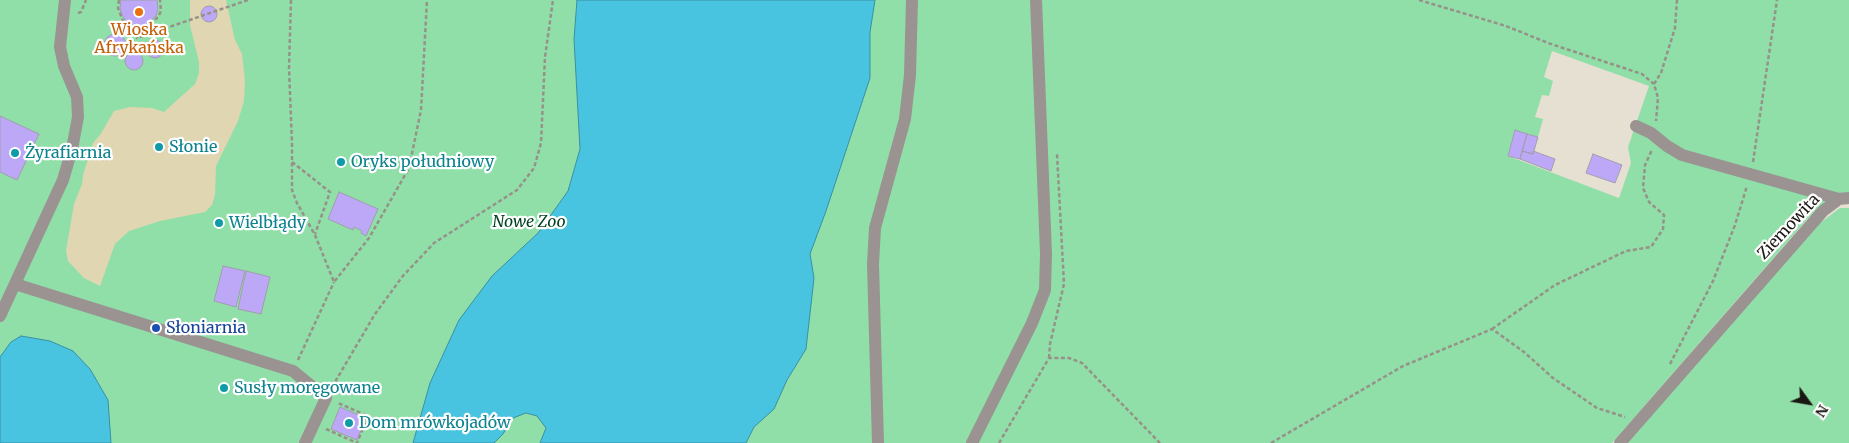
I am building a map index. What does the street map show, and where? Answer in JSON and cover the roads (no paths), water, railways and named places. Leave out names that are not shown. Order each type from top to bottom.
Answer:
[{"type":"street","points":[[0,316],[63,180],[72,149],[78,117],[77,98],[64,66],[60,47],[65,0]]},
{"type":"street","points":[[878,443],[873,264],[875,228],[905,119],[910,75],[912,0]]},
{"type":"street","points":[[972,443],[1032,323],[1045,290],[1046,254],[1036,0]]},
{"type":"street","name":"Ziemowita","points":[[1636,126],[1682,155],[1844,198]]},
{"type":"street","name":"Ziemowita","points":[[1620,443],[1823,211],[1844,198]]},
{"type":"street","points":[[15,284],[293,371],[326,398],[305,443]]},
{"type":"water","points":[[577,0],[875,0],[870,32],[870,78],[810,254],[814,278],[806,349],[787,380],[774,409],[754,427],[746,443],[540,443],[546,428],[537,416],[526,413],[513,418],[503,434],[494,443],[413,443],[430,383],[459,320],[492,276],[538,233],[568,191],[580,149],[574,39]]},
{"type":"water","points":[[21,336],[50,341],[73,351],[90,369],[108,400],[111,443],[0,443],[0,357],[11,342]]},
{"type":"place","name":"Wioska Afrykańska","points":[[139,12]]},
{"type":"place","name":"Słonie","points":[[159,147]]},
{"type":"place","name":"Żyrafiarnia","points":[[15,153]]},
{"type":"place","name":"Oryks południowy","points":[[341,162]]},
{"type":"place","name":"Wielbłądy","points":[[219,223]]},
{"type":"place","name":"Słoniarnia","points":[[156,328]]},
{"type":"place","name":"Susły moręgowane","points":[[224,388]]},
{"type":"place","name":"Dom mrówkojadów","points":[[349,423]]},
{"type":"park label","name":"Nowe Zoo","points":[[529,222]]}]
